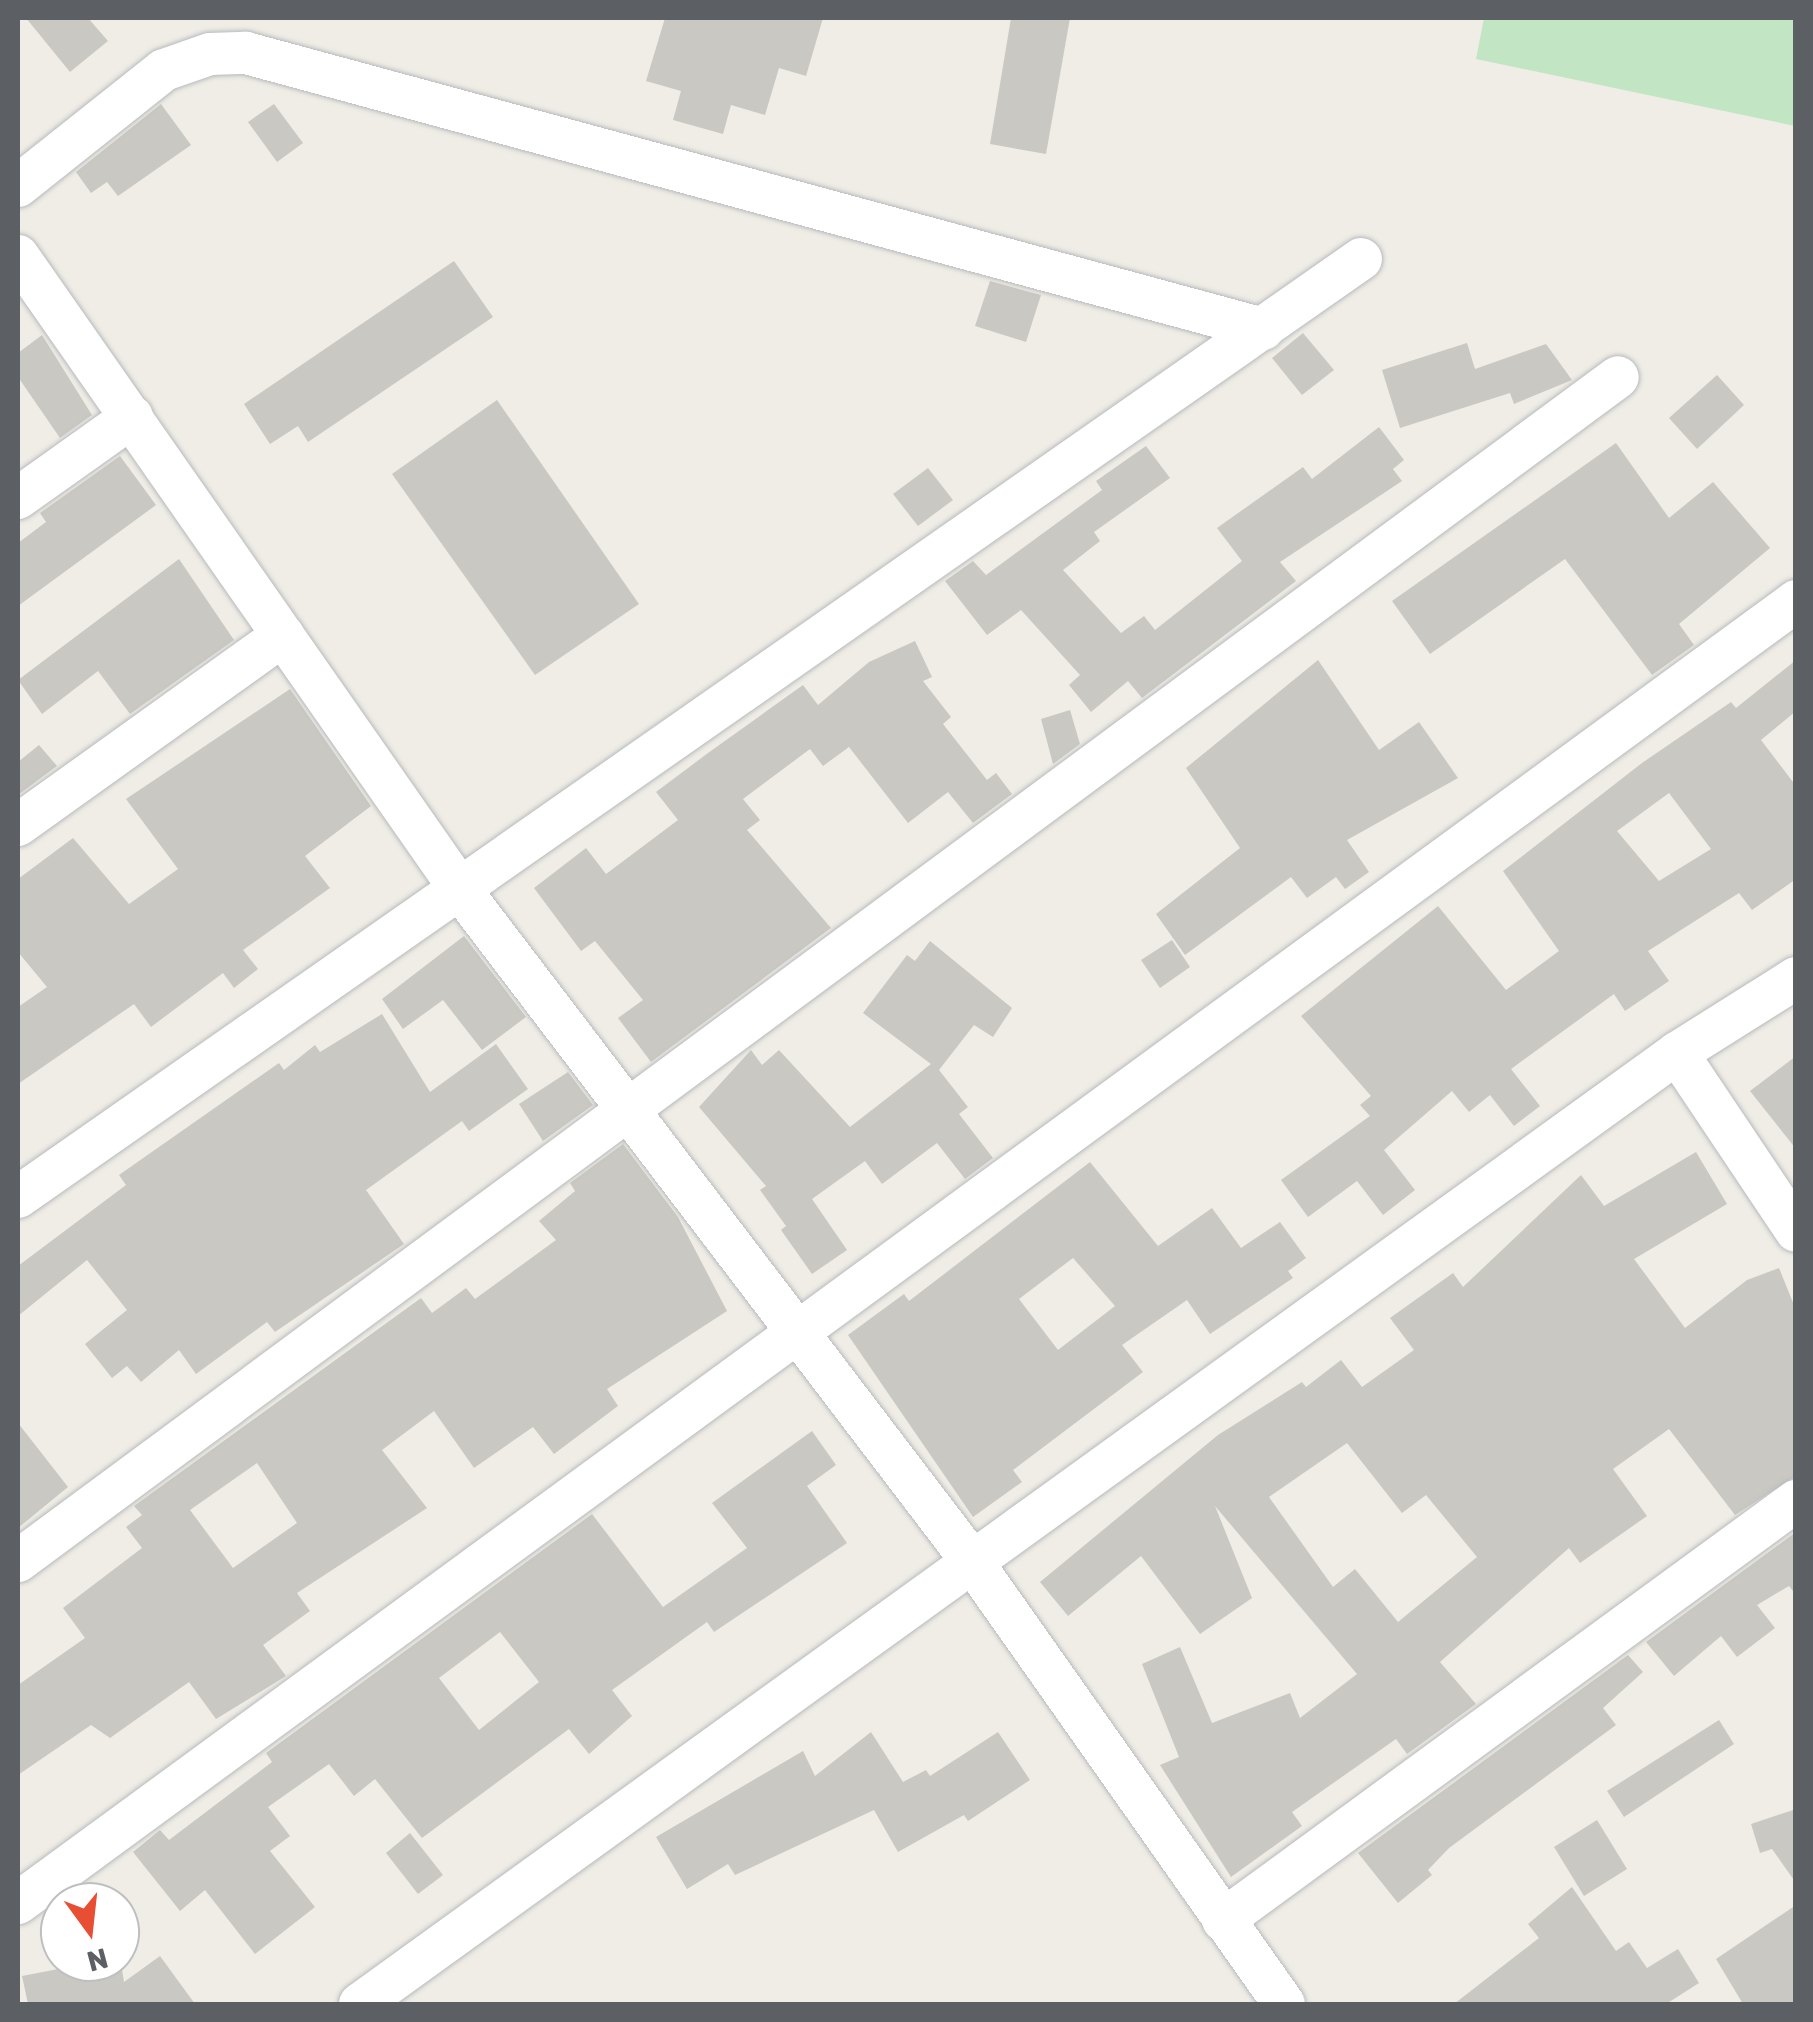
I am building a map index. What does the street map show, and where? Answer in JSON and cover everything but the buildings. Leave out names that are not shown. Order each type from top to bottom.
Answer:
[{"type":"street","points":[[18,186],[164,70],[210,54],[246,53],[1262,329]]},
{"type":"street","points":[[18,256],[462,892],[971,1560],[1284,2004]]},
{"type":"street","points":[[18,1198],[462,892],[1361,259]]},
{"type":"street","points":[[18,1561],[625,1107],[1618,377]]},
{"type":"street","points":[[18,498],[132,416]]},
{"type":"street","points":[[18,1903],[1796,602]]},
{"type":"street","points":[[18,824],[283,634]]},
{"type":"street","points":[[360,2004],[1678,1053],[1796,978]]},
{"type":"street","points":[[1678,1053],[1796,1231]]},
{"type":"street","points":[[1224,1920],[1796,1501]]},
{"type":"green space","points":[[1484,18],[1795,18],[1795,126],[1476,59]]}]
